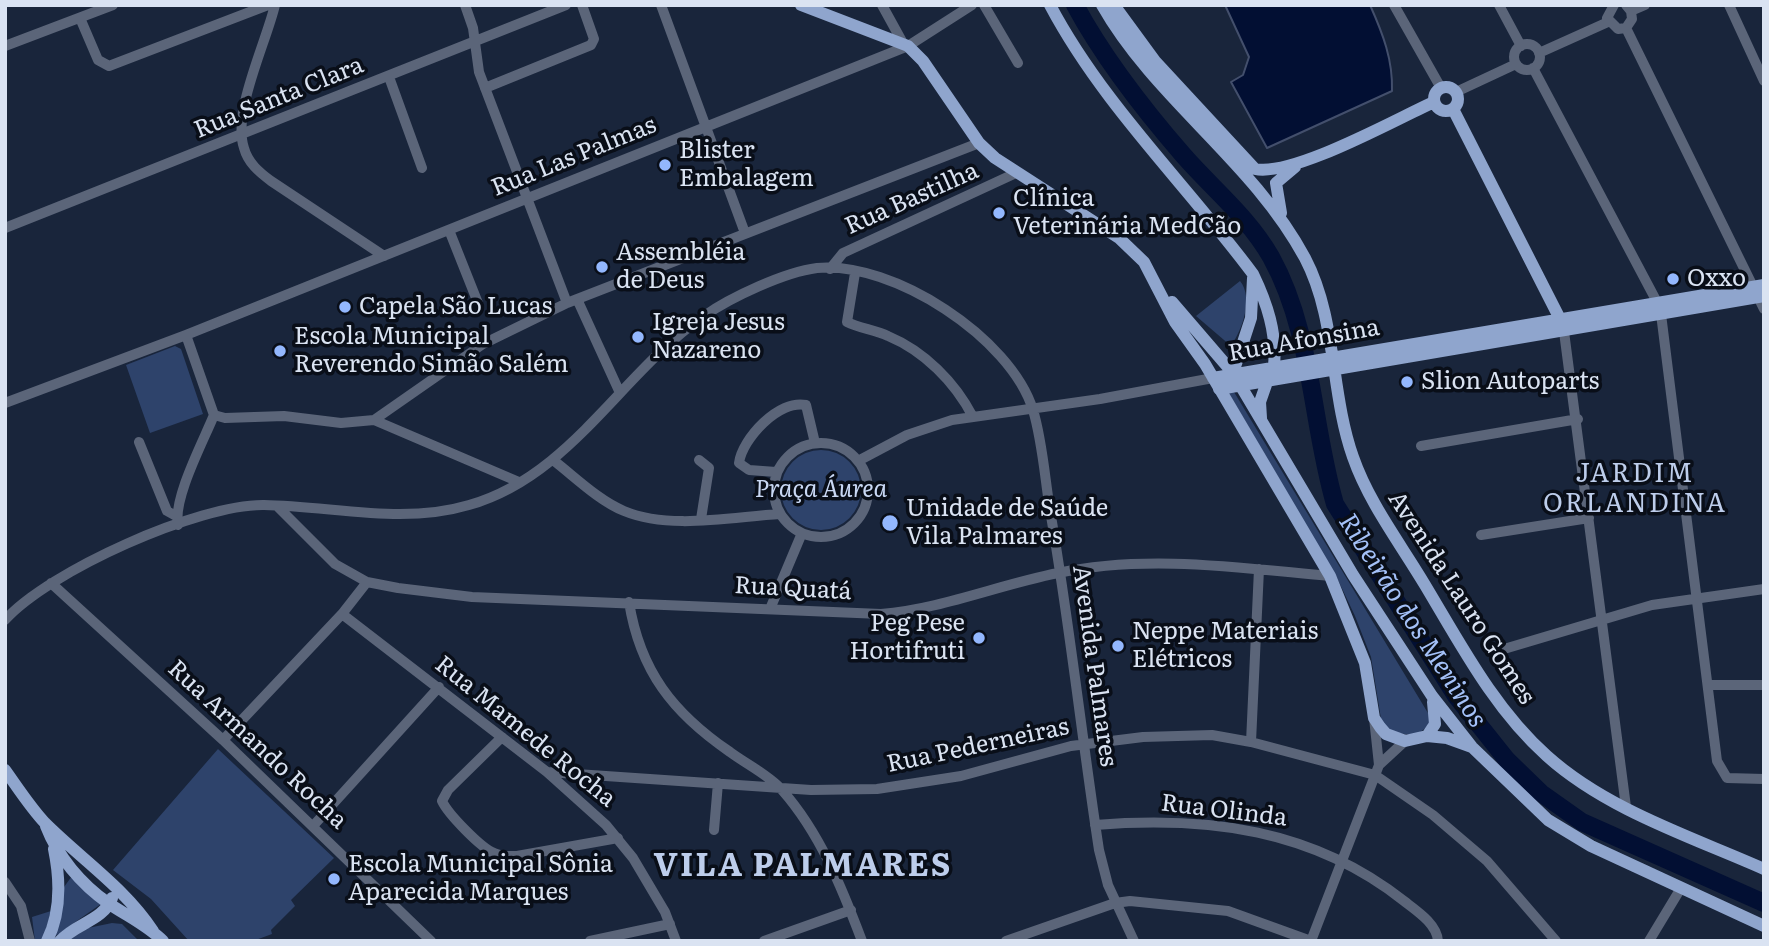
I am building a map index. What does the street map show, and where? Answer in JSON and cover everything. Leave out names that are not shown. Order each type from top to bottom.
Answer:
[{"type":"main road","points":[[801,5],[906,46],[923,61],[979,143],[1016,173],[1119,238],[1144,262],[1175,322],[1216,383],[1330,576],[1365,663],[1374,718],[1386,734],[1405,741],[1427,736],[1447,738],[1472,747]]},
{"type":"main road","points":[[1051,5],[1070,43],[1116,107],[1253,274],[1263,296],[1273,331],[1274,366]]},
{"type":"main road","name":"Avenida Lauro Gomes","points":[[1102,5],[1140,59],[1246,175],[1283,222],[1314,279],[1328,363],[1348,439],[1370,497],[1483,679],[1519,727],[1547,756],[1576,779],[1626,807],[1764,869]]},
{"type":"main road","points":[[1114,5],[1155,61],[1243,159],[1260,170],[1297,164],[1434,102]]},
{"type":"main road","points":[[1441,88],[1456,92],[1458,103],[1453,109],[1442,110],[1434,102],[1436,92],[1441,88]]},
{"type":"main road","points":[[1453,109],[1563,324]]},
{"type":"main road","name":"Avenida Lauro Gomes","points":[[1283,222],[1275,187],[1297,164]]},
{"type":"main road","points":[[1151,274],[1185,320],[1236,379],[1432,696],[1472,747],[1548,820],[1591,846],[1764,926]]},
{"type":"main road","points":[[1236,379],[1251,318],[1253,274]]},
{"type":"main road","name":"Rua Afonsina","points":[[1236,379],[1268,379],[1290,370],[1328,363],[1659,308],[1761,295]]},
{"type":"main road","name":"Rua Afonsina","points":[[1216,383],[1274,366],[1290,370]]},
{"type":"main road","points":[[1262,425],[1260,402],[1268,379]]},
{"type":"main road","points":[[1427,736],[1437,717],[1432,696]]},
{"type":"main road","points":[[5,770],[45,822],[142,914],[153,938]]},
{"type":"main road","points":[[45,822],[52,842],[58,887],[54,922],[47,941]]},
{"type":"main road","points":[[52,842],[72,870],[110,904],[135,919],[153,938]]},
{"type":"main road","points":[[58,887],[72,870],[95,867]]},
{"type":"main road","points":[[60,941],[70,930],[95,919],[110,904],[113,884]]},
{"type":"main road","points":[[95,919],[135,919]]},
{"type":"street","points":[[5,46],[113,5]]},
{"type":"street","points":[[80,18],[98,60],[109,66],[268,5]]},
{"type":"street","points":[[275,5],[242,118],[241,136],[248,159],[257,169],[384,256]]},
{"type":"street","points":[[465,5],[473,28],[485,88],[526,199],[572,301],[620,393]]},
{"type":"street","name":"Rua Santa Clara","points":[[5,228],[566,5]]},
{"type":"street","points":[[485,88],[591,46],[594,39],[582,5]]},
{"type":"street","points":[[661,5],[745,233]]},
{"type":"street","points":[[882,5],[906,46]]},
{"type":"street","name":"Rua Las Palmas","points":[[5,403],[186,335],[906,46],[972,5]]},
{"type":"street","points":[[984,5],[1018,63]]},
{"type":"street","points":[[1394,5],[1441,88]]},
{"type":"street","points":[[1499,5],[1521,46]]},
{"type":"street","points":[[1608,22],[1608,11],[1613,5]]},
{"type":"street","points":[[1608,22],[1618,29],[1626,28],[1631,23],[1629,8],[1645,5]]},
{"type":"street","points":[[1729,5],[1764,81]]},
{"type":"street","points":[[1539,53],[1608,22]]},
{"type":"street","points":[[1626,28],[1761,295]]},
{"type":"street","points":[[1532,45],[1539,53],[1538,64],[1533,68],[1522,69],[1516,64],[1514,56],[1521,46],[1532,45]]},
{"type":"street","points":[[1456,92],[1516,64]]},
{"type":"street","points":[[1533,68],[1659,308],[1719,770],[1727,778],[1764,779]]},
{"type":"street","points":[[389,77],[422,168]]},
{"type":"street","points":[[374,420],[483,344],[572,301],[979,143]]},
{"type":"street","name":"Rua Bastilha","points":[[830,269],[844,253],[1016,173]]},
{"type":"street","points":[[449,230],[478,303]]},
{"type":"street","name":"Avenida Palmares","points":[[5,620],[51,583],[177,521],[241,506],[388,514],[429,513],[469,505],[519,482],[554,460],[669,345],[706,314],[776,281],[816,268],[855,273],[905,287],[962,320],[992,348],[1033,409],[1060,572],[1102,870],[1133,941]]},
{"type":"street","points":[[855,273],[847,322],[891,337],[919,354],[960,394],[973,416]]},
{"type":"street","points":[[1563,324],[1578,419],[1626,807]]},
{"type":"street","points":[[139,442],[167,511],[177,521],[214,415],[186,335]]},
{"type":"street","name":"Rua Afonsina","points":[[858,461],[907,435],[973,416],[1216,383]]},
{"type":"street","points":[[776,472],[749,470],[739,463],[749,441],[770,418],[795,405],[806,405],[815,443]]},
{"type":"street","points":[[214,415],[225,418],[296,417],[341,423],[374,420],[519,482]]},
{"type":"street","points":[[1421,446],[1578,419]]},
{"type":"street","points":[[815,443],[834,444],[858,461],[864,470],[868,492],[866,504],[855,523],[835,535],[813,536],[802,533],[780,514],[773,494],[776,472],[796,450],[815,443]]},
{"type":"street","points":[[554,460],[622,510],[658,519],[780,514]]},
{"type":"street","points":[[699,460],[709,468],[701,519]]},
{"type":"street","name":"Rua Quatá","points":[[277,506],[324,556],[367,582],[472,597],[868,614],[901,612],[1060,572],[1181,564],[1330,576]]},
{"type":"street","points":[[1481,535],[1589,519]]},
{"type":"street","points":[[770,609],[802,533]]},
{"type":"street","points":[[1251,742],[1259,569]]},
{"type":"street","points":[[223,740],[342,614],[367,582]]},
{"type":"street","name":"Rua Armando Rocha","points":[[51,583],[223,740],[431,941]]},
{"type":"street","points":[[1504,649],[1602,617],[1696,597],[1764,589]]},
{"type":"street","points":[[629,602],[640,650],[661,688],[705,734],[780,788],[817,839],[851,910],[862,941]]},
{"type":"street","name":"Rua Mamede Rocha","points":[[342,614],[547,772],[618,838],[670,924],[676,941]]},
{"type":"street","points":[[1708,685],[1764,685]]},
{"type":"street","points":[[313,826],[439,687]]},
{"type":"street","points":[[1006,941],[1115,902],[1130,901],[1228,911],[1311,941],[1377,770],[1374,718]]},
{"type":"street","name":"Rua Pederneiras","points":[[547,772],[811,790],[906,786],[961,776],[1083,745],[1190,735],[1251,742],[1377,770],[1487,860],[1556,941]]},
{"type":"street","points":[[502,737],[448,790],[442,802],[447,811],[490,851],[502,856],[517,856],[618,838]]},
{"type":"street","points":[[1377,770],[1405,741]]},
{"type":"street","points":[[714,830],[718,783]]},
{"type":"street","name":"Rua Olinda","points":[[1095,825],[1138,822],[1222,827],[1272,835],[1344,860],[1412,908],[1434,928],[1438,941]]},
{"type":"street","points":[[5,883],[10,898],[27,927],[30,941]]},
{"type":"street","points":[[1649,941],[1681,888]]},
{"type":"street","points":[[764,941],[851,910]]},
{"type":"street","points":[[590,941],[670,924]]},
{"type":"street","points":[[24,941],[27,927]]},
{"type":"green space","points":[[1240,281],[1246,296],[1245,314],[1231,346],[1196,316]]},
{"type":"green space","points":[[175,346],[181,349],[203,414],[150,433],[126,365]]},
{"type":"green space","points":[[1231,387],[1431,718],[1423,730],[1402,734],[1382,725],[1371,657],[1355,616],[1337,578],[1228,392]]},
{"type":"green space","name":"Praça Áurea","points":[[821,450],[836,453],[849,462],[858,475],[861,490],[858,505],[849,518],[836,527],[821,530],[806,527],[793,518],[784,505],[781,490],[784,475],[793,462],[806,453]]},
{"type":"green space","points":[[218,749],[334,858],[291,900],[295,906],[271,930],[272,934],[253,941],[189,941],[151,899],[113,870]]},
{"type":"green space","points":[[72,876],[101,904],[54,937],[64,887]]},
{"type":"green space","points":[[51,911],[43,941],[35,941],[32,917]]},
{"type":"green space","points":[[112,923],[122,924],[137,939],[68,941],[88,928]]},
{"type":"shaded area","points":[[1225,5],[1370,5],[1386,47],[1392,91],[1267,148],[1231,82],[1243,75],[1249,57]]},
{"type":"waterway","name":"Ribeirão dos Meninos","points":[[1075,5],[1099,45],[1140,102],[1184,156],[1241,216],[1271,257],[1295,316],[1335,504],[1456,696],[1507,760],[1541,793],[1582,822],[1764,903]]},
{"type":"place","name":"Blister Embalagem","points":[[665,165]]},
{"type":"place","name":"Clínica Veterinária MedCão","points":[[999,213]]},
{"type":"place","name":"Assembléia de Deus","points":[[602,267]]},
{"type":"place","name":"Oxxo","points":[[1673,279]]},
{"type":"place","name":"Capela São Lucas","points":[[345,307]]},
{"type":"place","name":"Igreja Jesus Nazareno","points":[[638,337]]},
{"type":"place","name":"Escola Municipal Reverendo Simão Salém","points":[[280,351]]},
{"type":"place","name":"Slion Autoparts","points":[[1407,382]]},
{"type":"place","name":"Unidade de Saúde Vila Palmares","points":[[890,523]]},
{"type":"place","name":"Peg Pese Hortifruti","points":[[979,638]]},
{"type":"place","name":"Neppe Materiais Elétricos","points":[[1118,646]]},
{"type":"place","name":"Escola Municipal Sônia Aparecida Marques","points":[[334,879]]},
{"type":"district","name":"JARDIM ORLANDINA","points":[[1635,489]]},
{"type":"district","name":"VILA PALMARES","points":[[803,867]]}]
